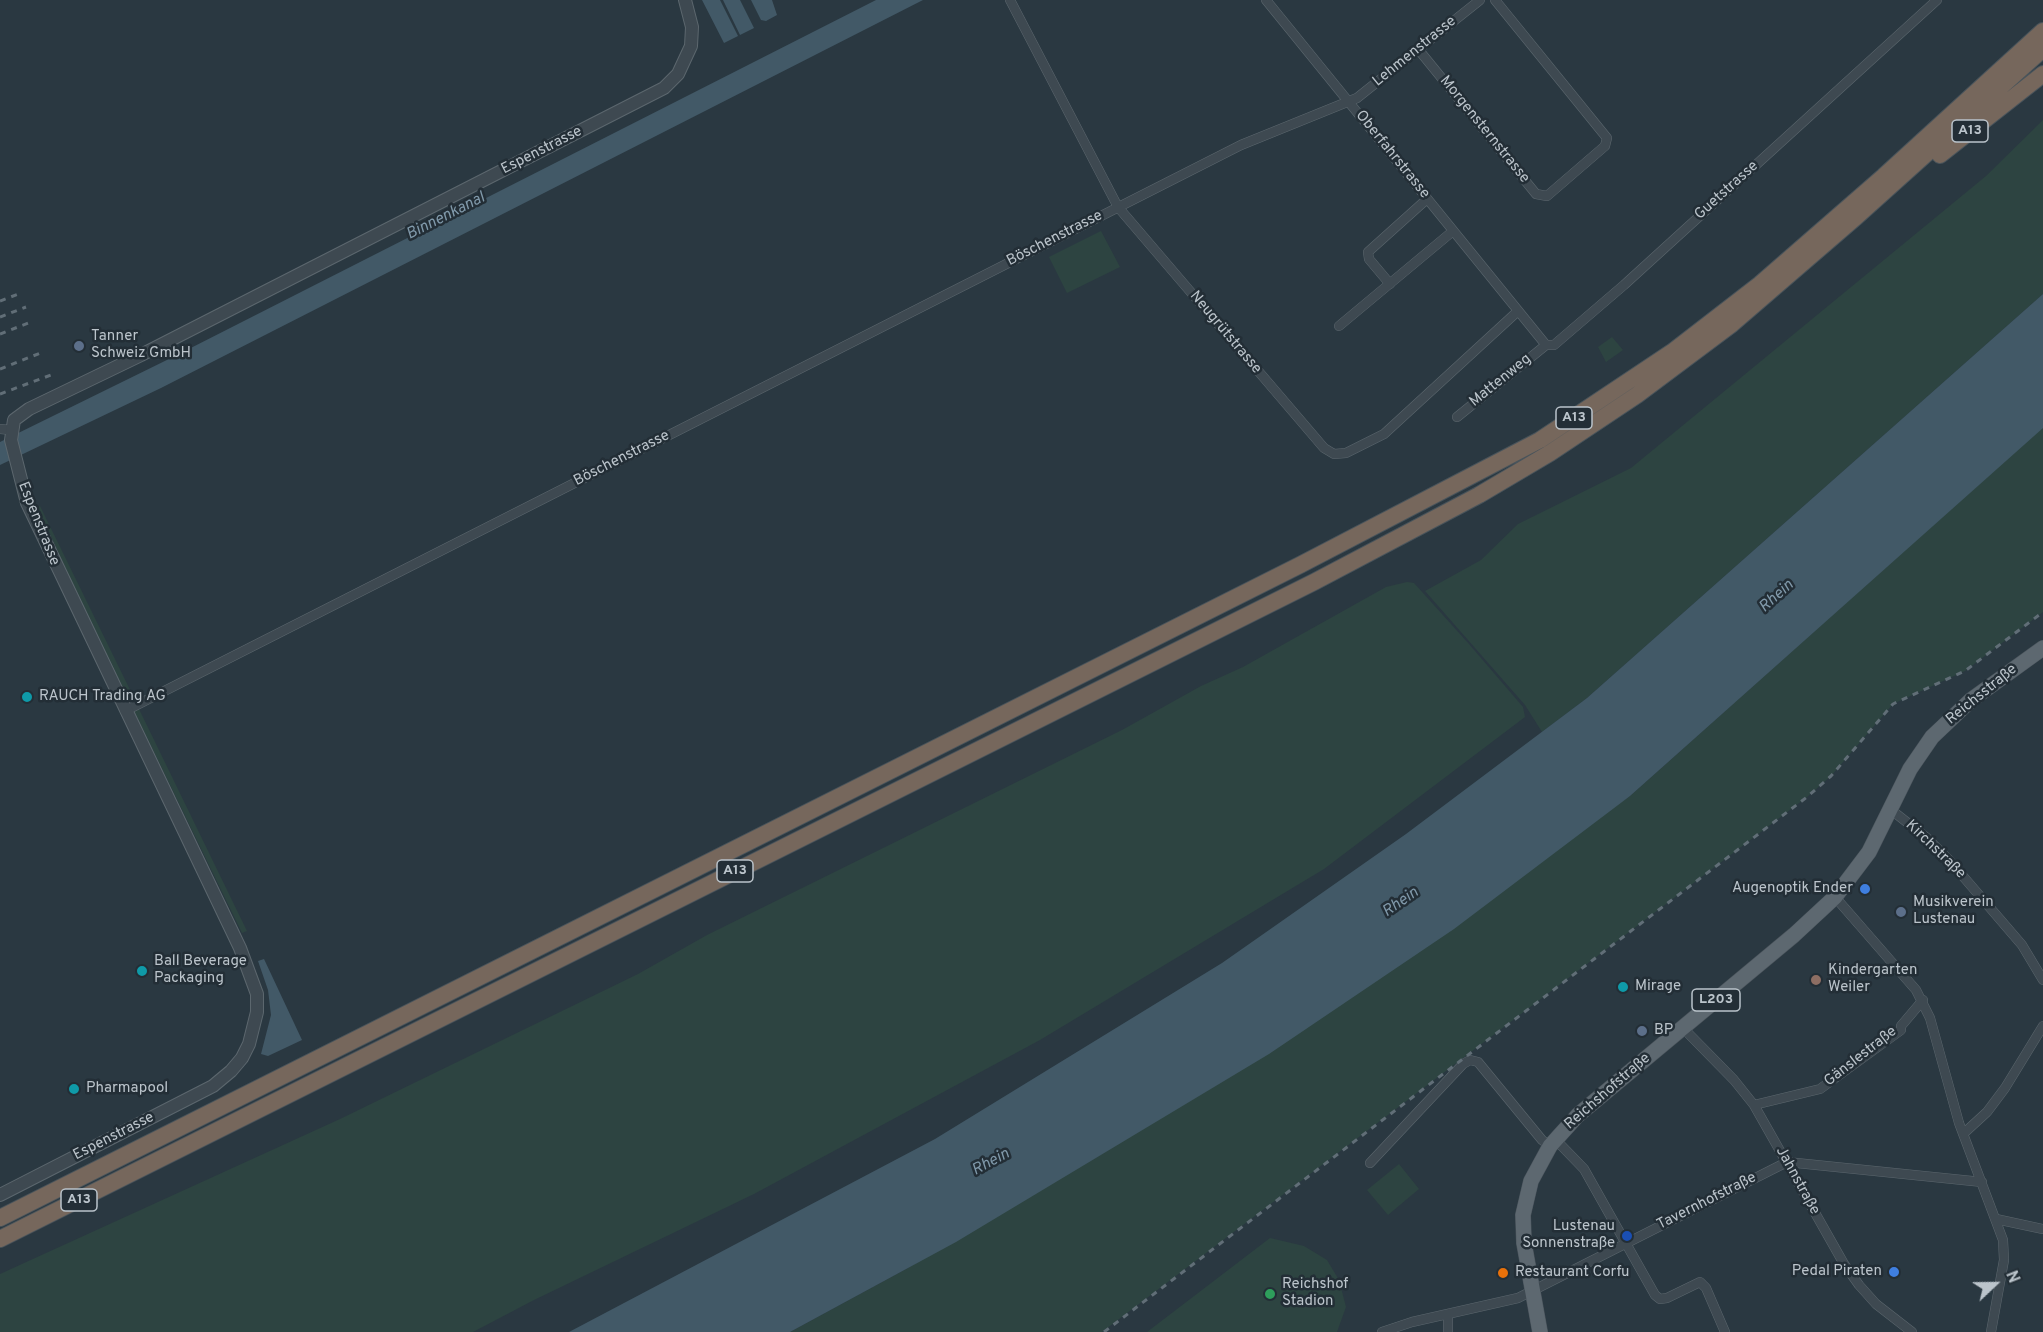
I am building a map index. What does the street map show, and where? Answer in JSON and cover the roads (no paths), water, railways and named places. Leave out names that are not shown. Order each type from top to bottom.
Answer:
[{"type":"highway","name":"A13","points":[[1968,98],[1977,79],[2043,17]]},
{"type":"highway","name":"A13","points":[[0,1218],[1300,565],[1540,440],[1627,384],[1717,319],[1884,176],[2043,31]]},
{"type":"highway","name":"A13","points":[[0,1239],[1314,582],[1479,495],[1550,453],[1675,367],[1767,296],[2043,49]]},
{"type":"highway","name":"A13","points":[[1855,218],[1870,215],[2043,74]]},
{"type":"main road","name":"Reichsstraße","points":[[1890,809],[1912,766],[1932,737],[1951,717],[1987,687],[2043,648]]},
{"type":"main road","name":"Reichshofstraße","points":[[1533,1291],[1524,1243],[1523,1215],[1531,1181],[1553,1142],[1578,1115],[1683,1028],[1834,897],[1869,852],[1890,809]]},
{"type":"main road","name":"L203","points":[[1533,1291],[1540,1332]]},
{"type":"street","name":"Espenstrasse","points":[[0,1195],[213,1086],[242,1058],[255,1026],[256,993],[252,976],[27,503],[9,426],[29,409],[141,355],[664,88],[678,75],[691,46],[692,27],[685,0]]},
{"type":"street","name":"Neugrütstrasse","points":[[1011,0],[1118,207],[1324,448],[1334,454],[1346,453],[1384,434],[1401,422],[1518,311]]},
{"type":"street","name":"Oberfahrstrasse","points":[[1266,0],[1518,311]]},
{"type":"street","name":"Lehmenstrasse","points":[[1118,207],[1241,145],[1357,98],[1480,0]]},
{"type":"street","name":"Morgensternstrasse","points":[[1418,49],[1536,194],[1547,196],[1605,146],[1607,138],[1495,0]]},
{"type":"street","name":"Guetstrasse","points":[[1546,345],[1554,345],[1624,285],[1937,0]]},
{"type":"street","points":[[1390,284],[1369,259],[1368,252],[1427,199]]},
{"type":"street","name":"Böschenstrasse","points":[[125,711],[1118,207]]},
{"type":"street","points":[[1339,326],[1453,231]]},
{"type":"street","points":[[1518,311],[1546,345]]},
{"type":"street","name":"Mattenweg","points":[[1457,417],[1546,345]]},
{"type":"street","name":"Kirchstraße","points":[[1890,809],[1927,838],[1948,860],[2022,945],[2041,973]]},
{"type":"street","points":[[1834,897],[1891,960],[1923,1000],[1930,1018],[1963,1134],[2003,1240],[2004,1260],[1991,1332]]},
{"type":"street","name":"Gänslestraße","points":[[1754,1105],[1820,1089],[1901,1030],[1901,1026],[1923,1000]]},
{"type":"street","points":[[1963,1134],[1987,1112],[2005,1088],[2043,1026]]},
{"type":"street","name":"Jahnstraße","points":[[1683,1028],[1734,1080],[1754,1105],[1844,1264],[1859,1285],[1876,1304],[1912,1332]]},
{"type":"street","points":[[1370,1162],[1463,1064],[1470,1060],[1478,1062],[1542,1140],[1553,1142],[1584,1169],[1655,1295],[1660,1299],[1700,1282],[1706,1288],[1725,1332]]},
{"type":"street","points":[[1787,1162],[1982,1182]]},
{"type":"street","name":"Tavernhofstraße","points":[[1382,1332],[1502,1302],[1533,1291],[1787,1162]]},
{"type":"street","points":[[1996,1219],[2043,1228]]},
{"type":"street","points":[[1448,1314],[1448,1332]]},
{"type":"water","points":[[702,0],[720,0],[738,36],[724,43]]},
{"type":"water","points":[[723,0],[740,0],[754,28],[740,35]]},
{"type":"water","points":[[751,0],[772,0],[777,15],[766,21],[761,20]]},
{"type":"water","points":[[876,0],[923,0],[161,388],[0,465],[0,442],[175,356]]},
{"type":"water","name":"Rhein","points":[[2043,294],[2043,428],[1630,796],[1454,929],[1269,1054],[956,1242],[790,1332],[569,1332],[935,1139],[1222,963],[1406,834],[1587,698]]},
{"type":"water","points":[[264,959],[302,1040],[268,1056],[261,1054],[271,1015],[268,990],[258,961]]},
{"type":"railway","points":[[0,301],[21,293]]},
{"type":"railway","points":[[0,317],[26,307]]},
{"type":"railway","points":[[0,334],[31,322]]},
{"type":"railway","points":[[0,369],[43,352]]},
{"type":"railway","points":[[0,394],[51,375]]},
{"type":"railway","points":[[1104,1332],[1807,797],[1831,776],[1893,704],[1965,671],[2043,612]]},
{"type":"place","name":"Tanner Schweiz GmbH","points":[[79,346]]},
{"type":"place","name":"RAUCH Trading AG","points":[[27,697]]},
{"type":"place","name":"Augenoptik Ender","points":[[1865,889]]},
{"type":"place","name":"Musikverein Lustenau","points":[[1901,912]]},
{"type":"place","name":"Ball Beverage Packaging","points":[[142,971]]},
{"type":"place","name":"Kindergarten Weiler","points":[[1816,980]]},
{"type":"place","name":"Mirage","points":[[1623,987]]},
{"type":"place","name":"BP","points":[[1642,1031]]},
{"type":"place","name":"Pharmapool","points":[[74,1089]]},
{"type":"place","name":"Lustenau Sonnenstraße","points":[[1627,1236]]},
{"type":"place","name":"Pedal Piraten","points":[[1894,1272]]},
{"type":"place","name":"Restaurant Corfu","points":[[1503,1273]]},
{"type":"place","name":"Reichshof Stadion","points":[[1270,1294]]},
{"type":"water label","name":"Binnenkanal","points":[[446,217]]}]
